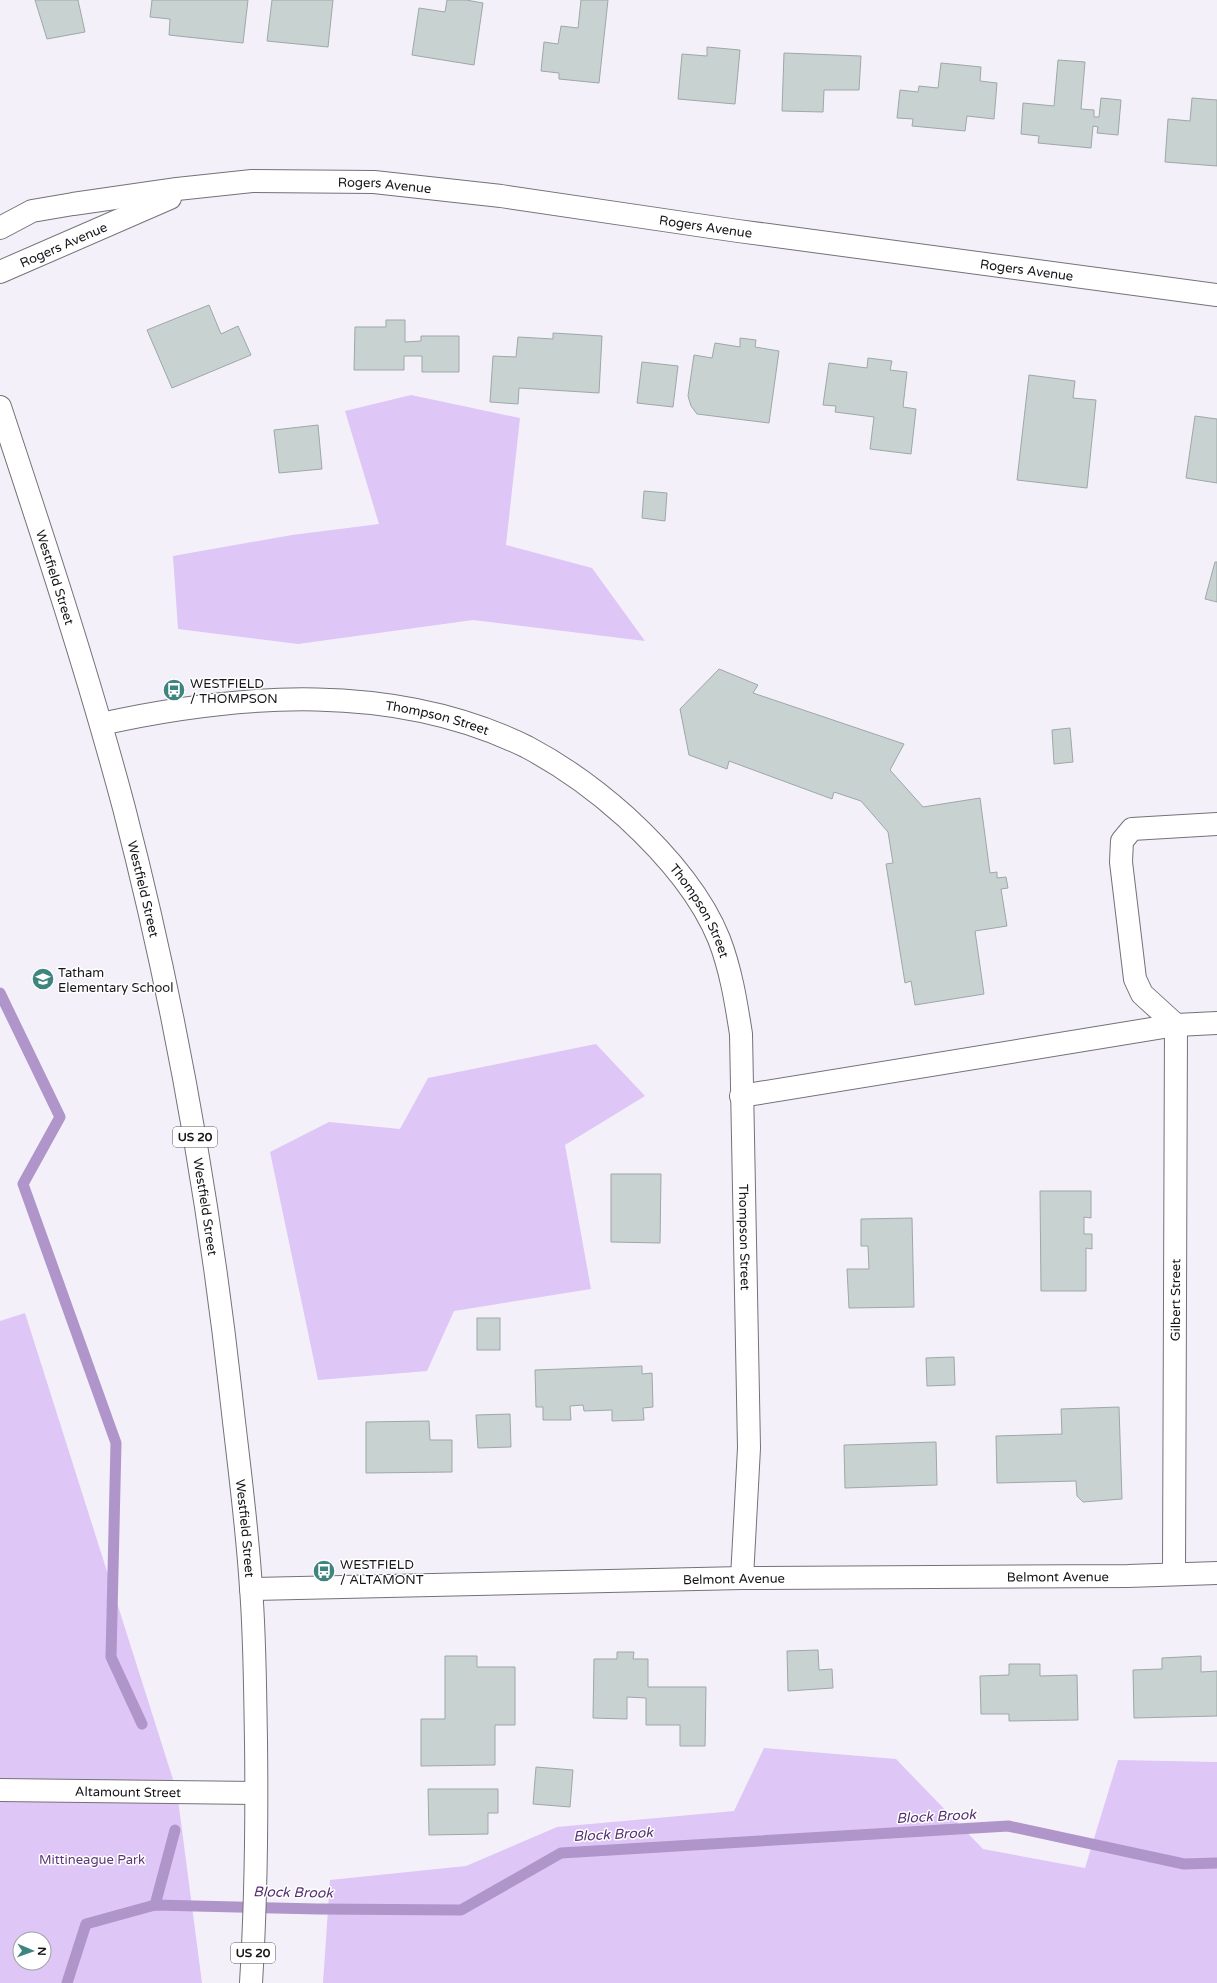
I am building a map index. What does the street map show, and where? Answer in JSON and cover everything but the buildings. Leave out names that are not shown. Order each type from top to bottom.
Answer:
[{"type":"street","name":"Rogers Avenue","points":[[0,228],[32,211],[80,202],[193,187],[252,181],[374,182],[500,196],[738,231],[1217,295]]},
{"type":"street","name":"Rogers Avenue","points":[[0,272],[193,187]]},
{"type":"street","name":"Westfield Street","points":[[0,407],[59,586],[101,724],[145,892],[168,995],[194,1133],[219,1285],[251,1589],[256,1793],[256,1889],[251,1983]]},
{"type":"street","name":"Thompson Street","points":[[101,724],[151,713],[212,704],[259,700],[340,701],[406,709],[468,724],[499,735],[554,763],[580,779],[637,827],[678,873],[706,913],[719,939],[735,995],[740,1034],[749,1419],[742,1578]]},
{"type":"street","points":[[1176,1025],[1142,994],[1135,979],[1121,862],[1122,841],[1132,829],[1217,824]]},
{"type":"street","points":[[741,1096],[1176,1025],[1217,1023]]},
{"type":"street","name":"Gilbert Street","points":[[1174,1574],[1176,1025]]},
{"type":"street","name":"Belmont Avenue","points":[[251,1589],[742,1578],[1217,1573]]},
{"type":"street","name":"Altamount Street","points":[[0,1790],[256,1793]]},
{"type":"green space","points":[[411,395],[520,418],[506,545],[592,568],[645,641],[473,620],[298,644],[178,629],[173,556],[292,535],[379,524],[345,411]]},
{"type":"green space","points":[[596,1044],[645,1096],[565,1145],[591,1289],[454,1311],[427,1371],[318,1380],[270,1152],[329,1122],[400,1129],[428,1078]]},
{"type":"green space","name":"Mittineague Park","points":[[25,1313],[177,1792],[202,1983],[0,1983],[0,1321]]},
{"type":"green space","points":[[764,1748],[896,1759],[983,1849],[1085,1868],[1118,1760],[1217,1762],[1217,1983],[323,1983],[330,1880],[466,1866],[557,1827],[734,1811]]},
{"type":"waterway","points":[[0,993],[60,1117],[23,1184],[116,1443],[111,1657],[142,1724]]},
{"type":"waterway","name":"Block Brook","points":[[67,1983],[86,1924],[155,1905],[318,1909],[461,1910],[561,1853],[1008,1826],[1184,1864],[1217,1863]]},
{"type":"waterway","points":[[155,1905],[175,1830]]},
{"type":"place","name":"WESTFIELD / THOMPSON","points":[[174,690]]},
{"type":"place","name":"Tatham Elementary School","points":[[43,979]]},
{"type":"place","name":"WESTFIELD / ALTAMONT","points":[[324,1571]]}]
